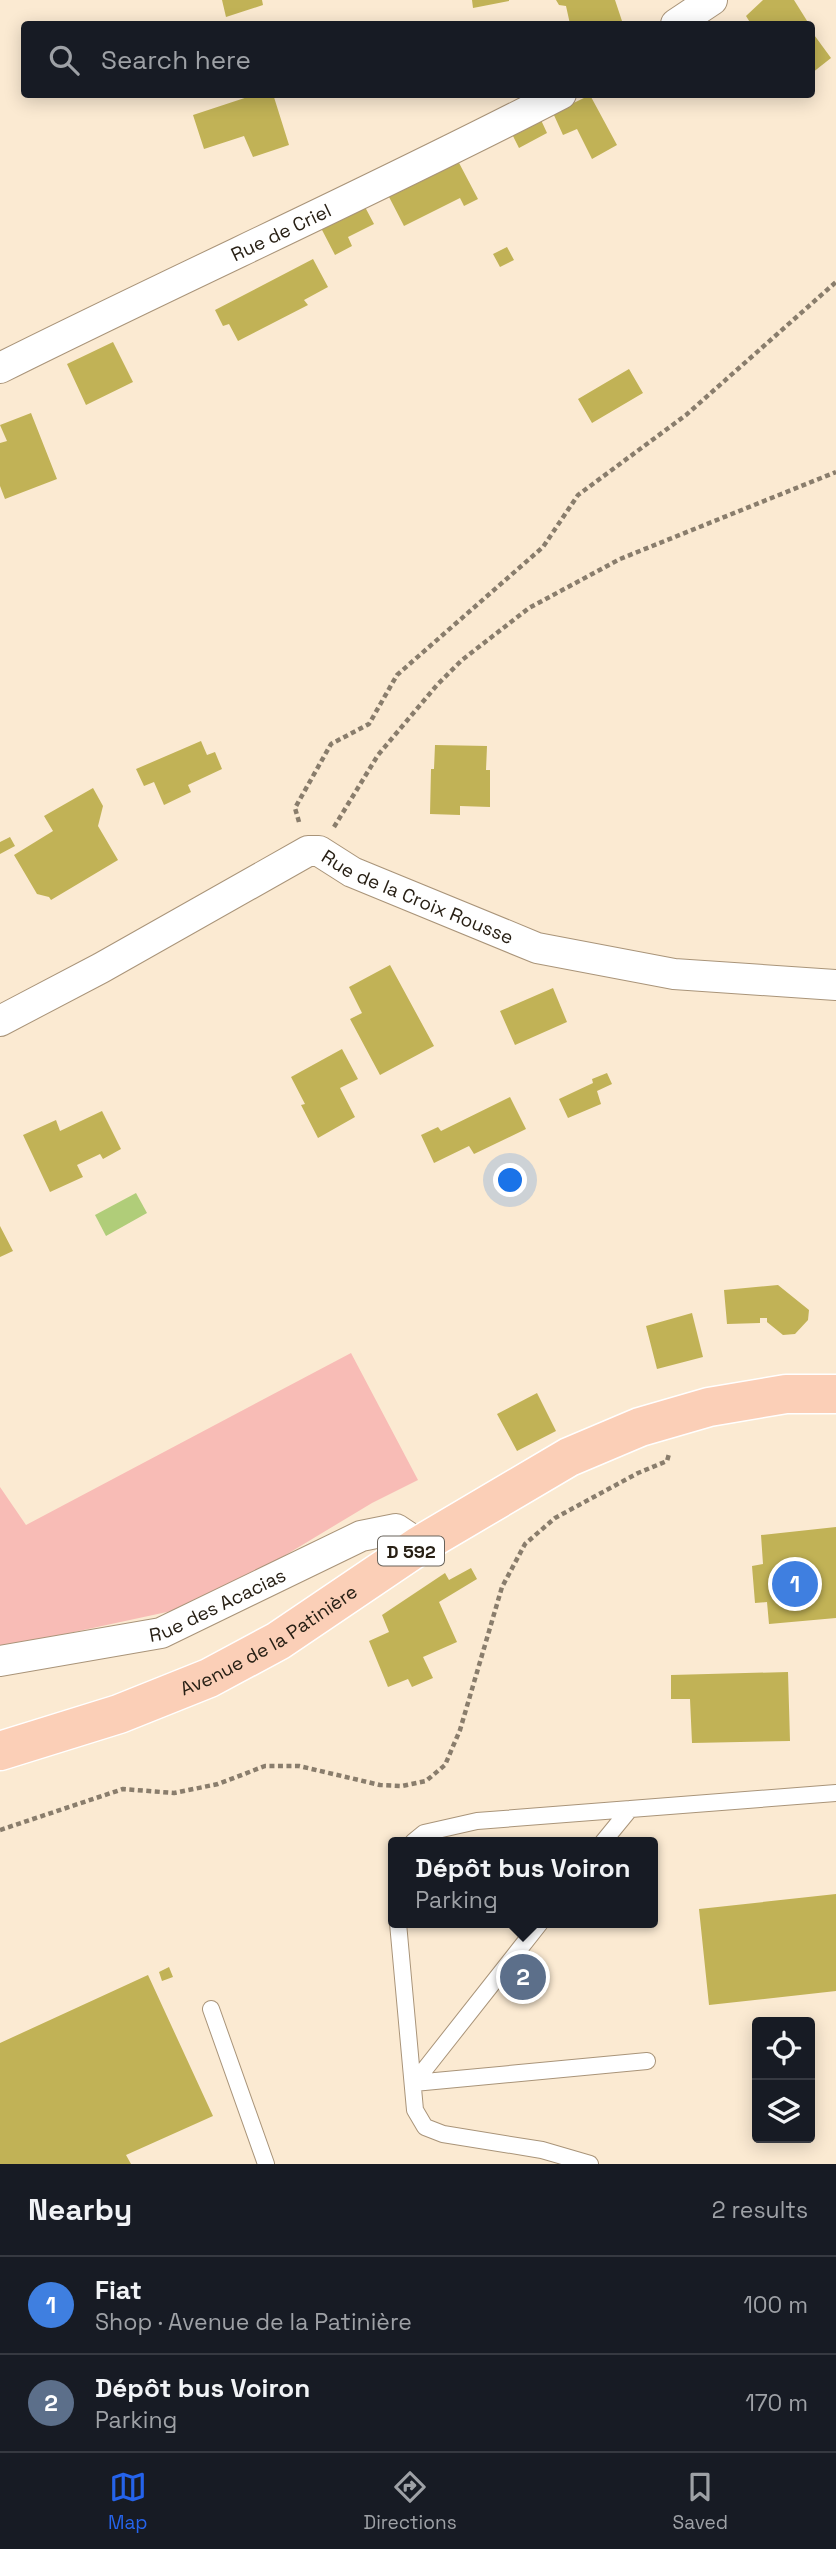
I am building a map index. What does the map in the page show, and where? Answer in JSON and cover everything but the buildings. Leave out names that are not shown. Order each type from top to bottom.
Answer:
[{"type":"main road","name":"Avenue de la Patinière","points":[[0,1751],[119,1714],[209,1678],[278,1641],[419,1545],[569,1457],[640,1427],[709,1407],[786,1395],[836,1395]]},
{"type":"street","points":[[680,21],[712,0]]},
{"type":"street","name":"Rue de Criel","points":[[0,368],[169,284],[431,161],[553,98]]},
{"type":"street","name":"Rue de la Croix Rousse","points":[[0,1021],[313,852],[352,872],[537,948],[674,974],[836,985]]},
{"type":"street","name":"Rue des Acacias","points":[[0,1661],[161,1633],[360,1535],[396,1529],[419,1545]]},
{"type":"lane","points":[[419,1837],[424,1833],[477,1821],[836,1793]]},
{"type":"lane","points":[[607,1837],[630,1809]]},
{"type":"lane","points":[[398,1928],[415,2110],[425,2127],[443,2134],[542,2150],[590,2164]]},
{"type":"lane","points":[[414,2083],[536,1928]]},
{"type":"lane","points":[[211,2009],[266,2164]]},
{"type":"lane","points":[[414,2083],[647,2061]]},
{"type":"path","points":[[313,852],[295,808],[331,744],[369,724],[397,675],[543,547],[578,495],[686,415],[836,282]]},
{"type":"path","points":[[313,852],[378,755],[437,685],[462,660],[529,608],[620,559],[836,472]]},
{"type":"path","points":[[0,1830],[123,1789],[174,1793],[218,1784],[265,1766],[299,1766],[380,1785],[402,1787],[426,1781],[445,1765],[460,1730],[502,1587],[524,1544],[555,1518],[600,1496],[638,1473],[667,1461],[676,1416]]},
{"type":"shaded area","points":[[136,1193],[147,1213],[106,1236],[95,1215]]},
{"type":"shaded area","points":[[351,1353],[418,1480],[372,1503],[204,1604],[0,1648],[0,1487],[26,1525]]},
{"type":"place","name":"Fiat","points":[[795,1584]]},
{"type":"place","name":"Dépôt bus Voiron","points":[[523,1977]]}]
